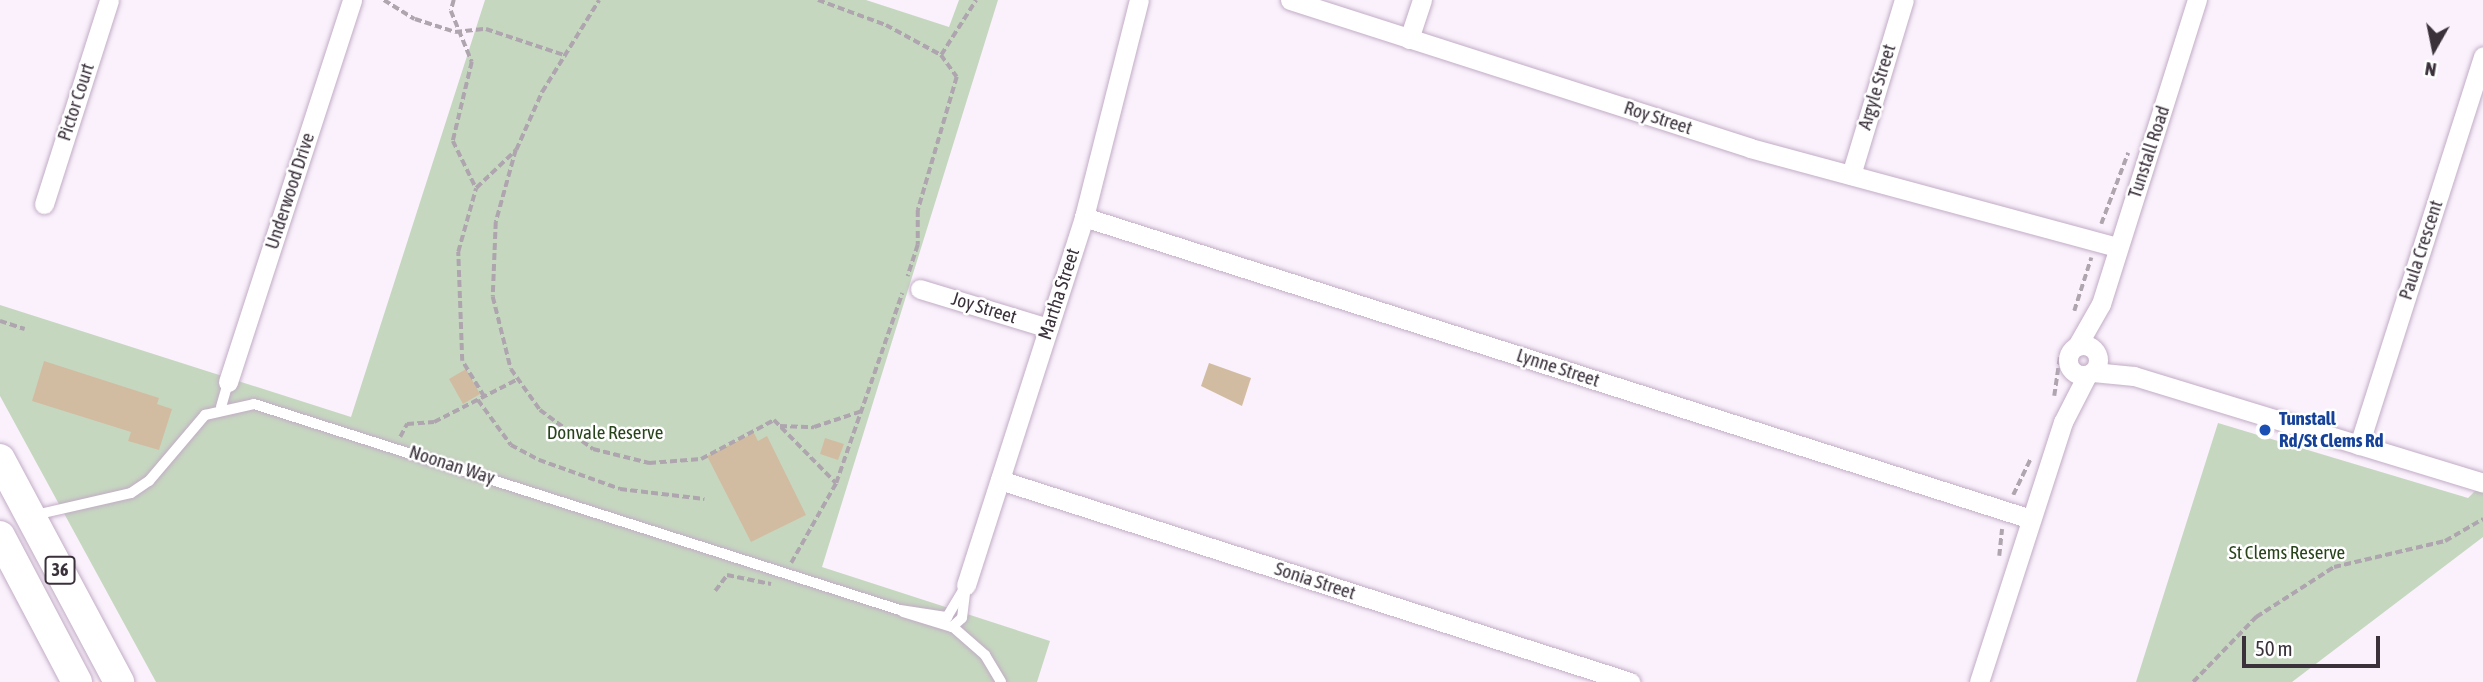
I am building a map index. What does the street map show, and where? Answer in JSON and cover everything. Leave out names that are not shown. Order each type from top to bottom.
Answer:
[{"type":"main road","name":"36","points":[[0,458],[119,682]]},
{"type":"main road","name":"36","points":[[0,536],[77,682]]},
{"type":"street","name":"Pictor Court","points":[[44,204],[109,0]]},
{"type":"street","name":"Underwood Drive","points":[[229,382],[352,0]]},
{"type":"street","name":"Martha Street","points":[[966,585],[1084,217],[1139,0]]},
{"type":"street","name":"Roy Street","points":[[1290,0],[1850,175],[2029,225],[2116,253]]},
{"type":"street","points":[[1409,39],[1422,0]]},
{"type":"street","name":"Argyle Street","points":[[1850,175],[1904,0]]},
{"type":"street","name":"Tunstall Road","points":[[1979,682],[2063,422],[2089,365],[2101,304],[2116,253],[2197,0]]},
{"type":"street","name":"Paula Crescent","points":[[2360,445],[2483,56]]},
{"type":"street","name":"Lynne Street","points":[[1084,217],[2031,519]]},
{"type":"street","name":"Joy Street","points":[[920,289],[1048,328]]},
{"type":"street","name":"Tunstall Road","points":[[2089,365],[2070,354],[2101,304]]},
{"type":"street","points":[[2089,365],[2134,376],[2483,483]]},
{"type":"street","name":"Sonia Street","points":[[1000,480],[1630,682]]},
{"type":"lane","points":[[31,516],[131,493],[149,481],[199,421],[221,407],[229,382]]},
{"type":"lane","name":"Noonan Way","points":[[221,407],[264,406],[953,626]]},
{"type":"lane","name":"Martha Street","points":[[957,616],[966,585]]},
{"type":"lane","name":"Noonan Way","points":[[900,610],[957,616]]},
{"type":"lane","points":[[957,616],[953,626],[985,654],[1001,682]]},
{"type":"path","points":[[384,0],[415,19],[459,31],[486,30],[567,56]]},
{"type":"path","points":[[454,0],[459,31],[472,62],[453,141],[476,188]]},
{"type":"path","points":[[599,0],[567,56],[542,92],[516,150],[496,222],[492,272],[502,342],[517,379],[573,439],[639,461],[701,459],[774,420],[836,483]]},
{"type":"path","points":[[715,591],[727,575],[768,586],[785,572],[836,483],[918,245],[918,210],[956,88],[952,66],[941,55],[886,25],[818,0]]},
{"type":"path","points":[[941,55],[976,0]]},
{"type":"path","points":[[484,397],[462,361],[458,252],[476,188],[516,150]]},
{"type":"path","points":[[0,321],[25,329]]},
{"type":"path","points":[[400,437],[407,424],[434,422],[517,379]]},
{"type":"path","points":[[478,400],[511,445],[539,460],[620,489],[704,499]]},
{"type":"path","points":[[778,425],[814,427],[862,411]]},
{"type":"path","points":[[2193,682],[2256,617],[2323,573],[2354,558],[2445,541],[2483,519]]},
{"type":"path","points":[[781,558],[805,566]]},
{"type":"green space","name":"Donvale Reserve","points":[[485,0],[866,0],[949,27],[959,0],[998,0],[822,567],[1050,641],[1037,682],[156,682],[0,396],[0,305],[351,417]]},
{"type":"green space","name":"St Clems Reserve","points":[[2218,423],[2468,498],[2483,483],[2483,537],[2292,682],[2136,682]]},
{"type":"building","points":[[44,361],[159,398],[157,404],[172,409],[159,450],[128,441],[131,432],[32,401]]},
{"type":"building","points":[[1209,363],[1251,378],[1242,406],[1201,386]]},
{"type":"building","points":[[466,369],[480,394],[463,404],[449,379]]},
{"type":"building","points":[[754,433],[758,441],[767,436],[806,515],[751,542],[707,456]]},
{"type":"building","points":[[825,438],[844,444],[838,460],[820,454]]},
{"type":"place","name":"Tunstall Rd/St Clems Rd","points":[[2265,430]]}]
